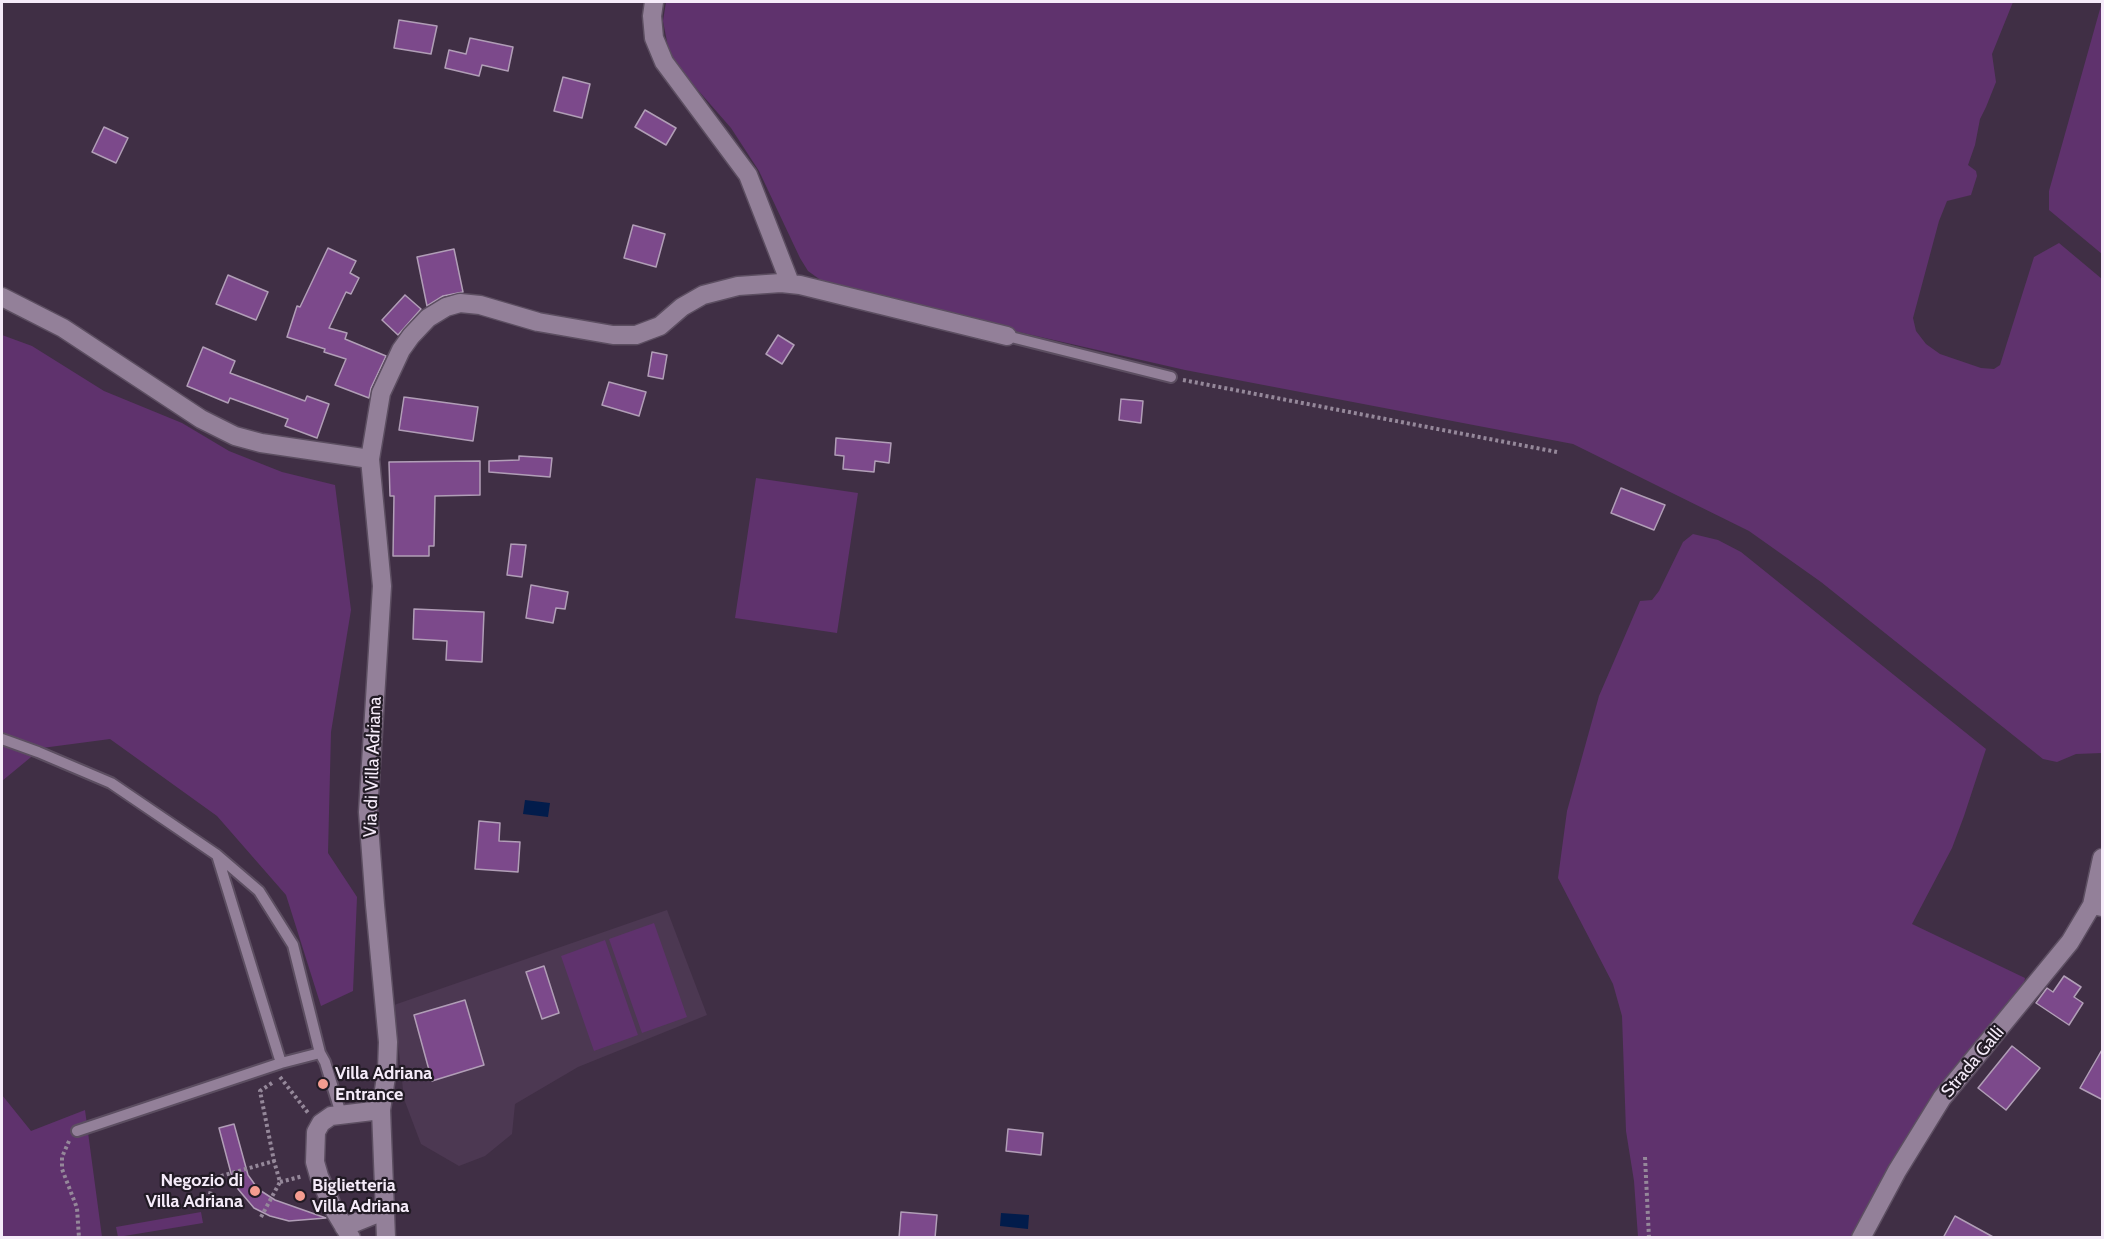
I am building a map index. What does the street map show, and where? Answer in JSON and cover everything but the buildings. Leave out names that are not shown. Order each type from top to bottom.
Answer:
[{"type":"street","points":[[654,2],[652,27],[661,56],[671,73],[748,175],[790,283]]},
{"type":"street","name":"Via di Villa Adriana","points":[[386,1238],[381,1110],[387,1070],[388,1042],[368,812],[382,586],[370,459],[381,393],[401,350],[428,318],[446,307],[460,303],[473,303],[538,322],[613,335],[636,335],[660,326],[684,305],[703,295],[738,286],[790,283],[1007,336]]},
{"type":"street","points":[[2,297],[63,328],[201,419],[235,436],[261,443],[370,459]]},
{"type":"street","name":"Strada Galli","points":[[1861,1238],[1897,1171],[1942,1098],[2097,906],[2103,858]]},
{"type":"street","points":[[381,1110],[331,1116],[318,1126],[314,1139],[316,1168],[327,1197],[348,1232],[386,1210]]},
{"type":"lane","points":[[1007,336],[1171,377]]},
{"type":"lane","points":[[2,739],[111,783],[217,855],[259,891],[293,945],[320,1053],[341,1114]]},
{"type":"lane","points":[[217,855],[281,1063]]},
{"type":"lane","points":[[77,1131],[281,1063],[320,1053]]},
{"type":"path","points":[[1171,377],[1557,452]]},
{"type":"path","points":[[281,1063],[280,1077],[318,1126]]},
{"type":"path","points":[[261,1217],[280,1182],[260,1091],[280,1077]]},
{"type":"path","points":[[77,1131],[66,1144],[62,1157],[62,1169],[77,1208],[79,1238]]},
{"type":"path","points":[[1645,1157],[1649,1238]]},
{"type":"path","points":[[207,1206],[214,1178],[274,1161]]},
{"type":"shaded area","points":[[666,2],[2013,2],[1992,54],[1996,82],[1980,119],[1968,165],[1976,171],[1977,176],[1971,195],[1947,201],[1939,221],[1913,318],[1916,331],[1926,344],[1940,354],[1981,368],[1994,369],[2000,365],[2034,257],[2059,243],[2102,279],[2102,753],[2076,754],[2057,762],[2043,759],[1821,582],[1749,531],[1573,444],[1185,370],[1010,330],[822,281],[808,271],[800,258],[759,171],[731,128],[690,81],[669,52],[663,21]]},
{"type":"shaded area","points":[[2102,2],[2102,254],[2049,210],[2049,191]]},
{"type":"shaded area","points":[[2,335],[32,346],[104,391],[182,423],[229,451],[282,472],[335,485],[351,610],[331,732],[328,853],[357,897],[353,991],[321,1006],[286,895],[217,816],[110,739],[42,748],[2,781]]},
{"type":"shaded area","points":[[756,478],[858,493],[837,633],[735,618]]},
{"type":"shaded area","points":[[1693,534],[1718,540],[1741,552],[1986,749],[1952,848],[1912,924],[2025,978],[2023,989],[1922,1114],[1891,1162],[1852,1237],[1638,1237],[1634,1181],[1626,1131],[1622,1016],[1613,984],[1558,878],[1567,811],[1599,696],[1640,601],[1652,600],[1659,591],[1683,542]]},
{"type":"shaded area","points":[[667,910],[707,1015],[578,1067],[515,1104],[512,1134],[485,1156],[459,1166],[421,1144],[404,1099],[394,1005]]},
{"type":"shaded area","points":[[654,923],[687,1017],[642,1033],[609,939]]},
{"type":"shaded area","points":[[605,940],[638,1035],[594,1051],[561,956]]},
{"type":"shaded area","points":[[2,1095],[31,1131],[85,1110],[102,1237],[2,1237]]},
{"type":"shaded area","points":[[201,1212],[203,1223],[118,1237],[116,1227]]},
{"type":"water","points":[[525,800],[550,803],[548,817],[523,814]]},
{"type":"water","points":[[1001,1213],[1029,1215],[1028,1229],[1000,1226]]},
{"type":"place","name":"Villa Adriana Entrance","points":[[323,1084]]},
{"type":"place","name":"Negozio di Villa Adriana","points":[[255,1191]]},
{"type":"place","name":"Biglietteria Villa Adriana","points":[[300,1196]]}]
